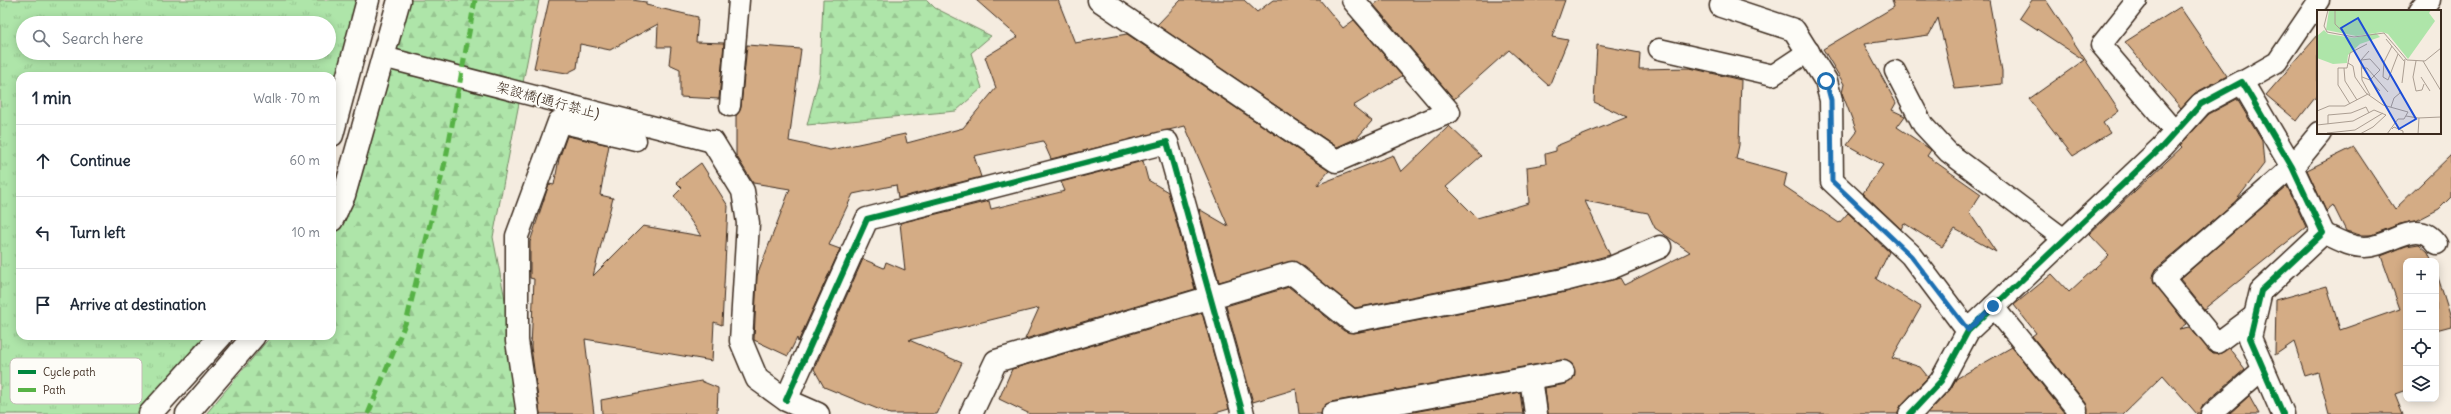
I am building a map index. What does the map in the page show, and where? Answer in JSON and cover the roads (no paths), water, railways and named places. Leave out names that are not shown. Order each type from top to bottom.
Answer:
[{"type":"street","points":[[336,120],[368,0]]},
{"type":"street","points":[[336,212],[344,195],[399,0]]},
{"type":"street","points":[[1099,0],[1336,161],[1449,112],[1353,0]]},
{"type":"street","points":[[2421,10],[2429,0]]},
{"type":"street","points":[[1721,6],[1794,30],[1809,51],[1826,81],[1831,100],[1832,181],[1911,256],[1968,330]]},
{"type":"street","points":[[1910,414],[1941,381],[1968,330],[2175,132],[2201,104],[2242,82],[2292,167],[2323,233],[2261,291],[2250,338],[2283,414]]},
{"type":"street","points":[[528,414],[517,341],[517,236],[559,122]]},
{"type":"street","points":[[2292,167],[2319,134]]},
{"type":"street","points":[[713,142],[743,191],[748,223],[741,341],[757,379],[786,400],[818,414]]},
{"type":"street","points":[[786,400],[866,219],[1167,142],[1243,414]]},
{"type":"street","points":[[971,414],[996,361],[1292,273],[1352,321],[1564,280],[1611,268],[1660,247]]},
{"type":"street","points":[[150,414],[217,340]]},
{"type":"street","points":[[187,414],[251,340]]},
{"type":"street","points":[[1333,414],[1563,372]]},
{"type":"street","points":[[1531,378],[1536,414]]},
{"type":"lane","points":[[730,106],[739,0]]},
{"type":"lane","points":[[2137,0],[2101,45],[2175,132]]},
{"type":"lane","points":[[2242,82],[2277,62],[2319,0]]},
{"type":"lane","points":[[1659,49],[1773,75],[1809,51]]},
{"type":"lane","name":"架設橋(通行禁止)","points":[[383,57],[713,142]]},
{"type":"lane","points":[[1895,72],[1923,125],[1948,152],[2064,239]]},
{"type":"lane","points":[[559,122],[636,140]]},
{"type":"lane","points":[[2256,314],[2217,343],[2164,278],[2292,167]]},
{"type":"lane","points":[[2323,233],[2350,246],[2366,248],[2405,233],[2424,232],[2433,237],[2437,244]]},
{"type":"lane","points":[[1993,306],[2077,410]]},
{"type":"lane","points":[[2211,414],[2263,370]]}]
